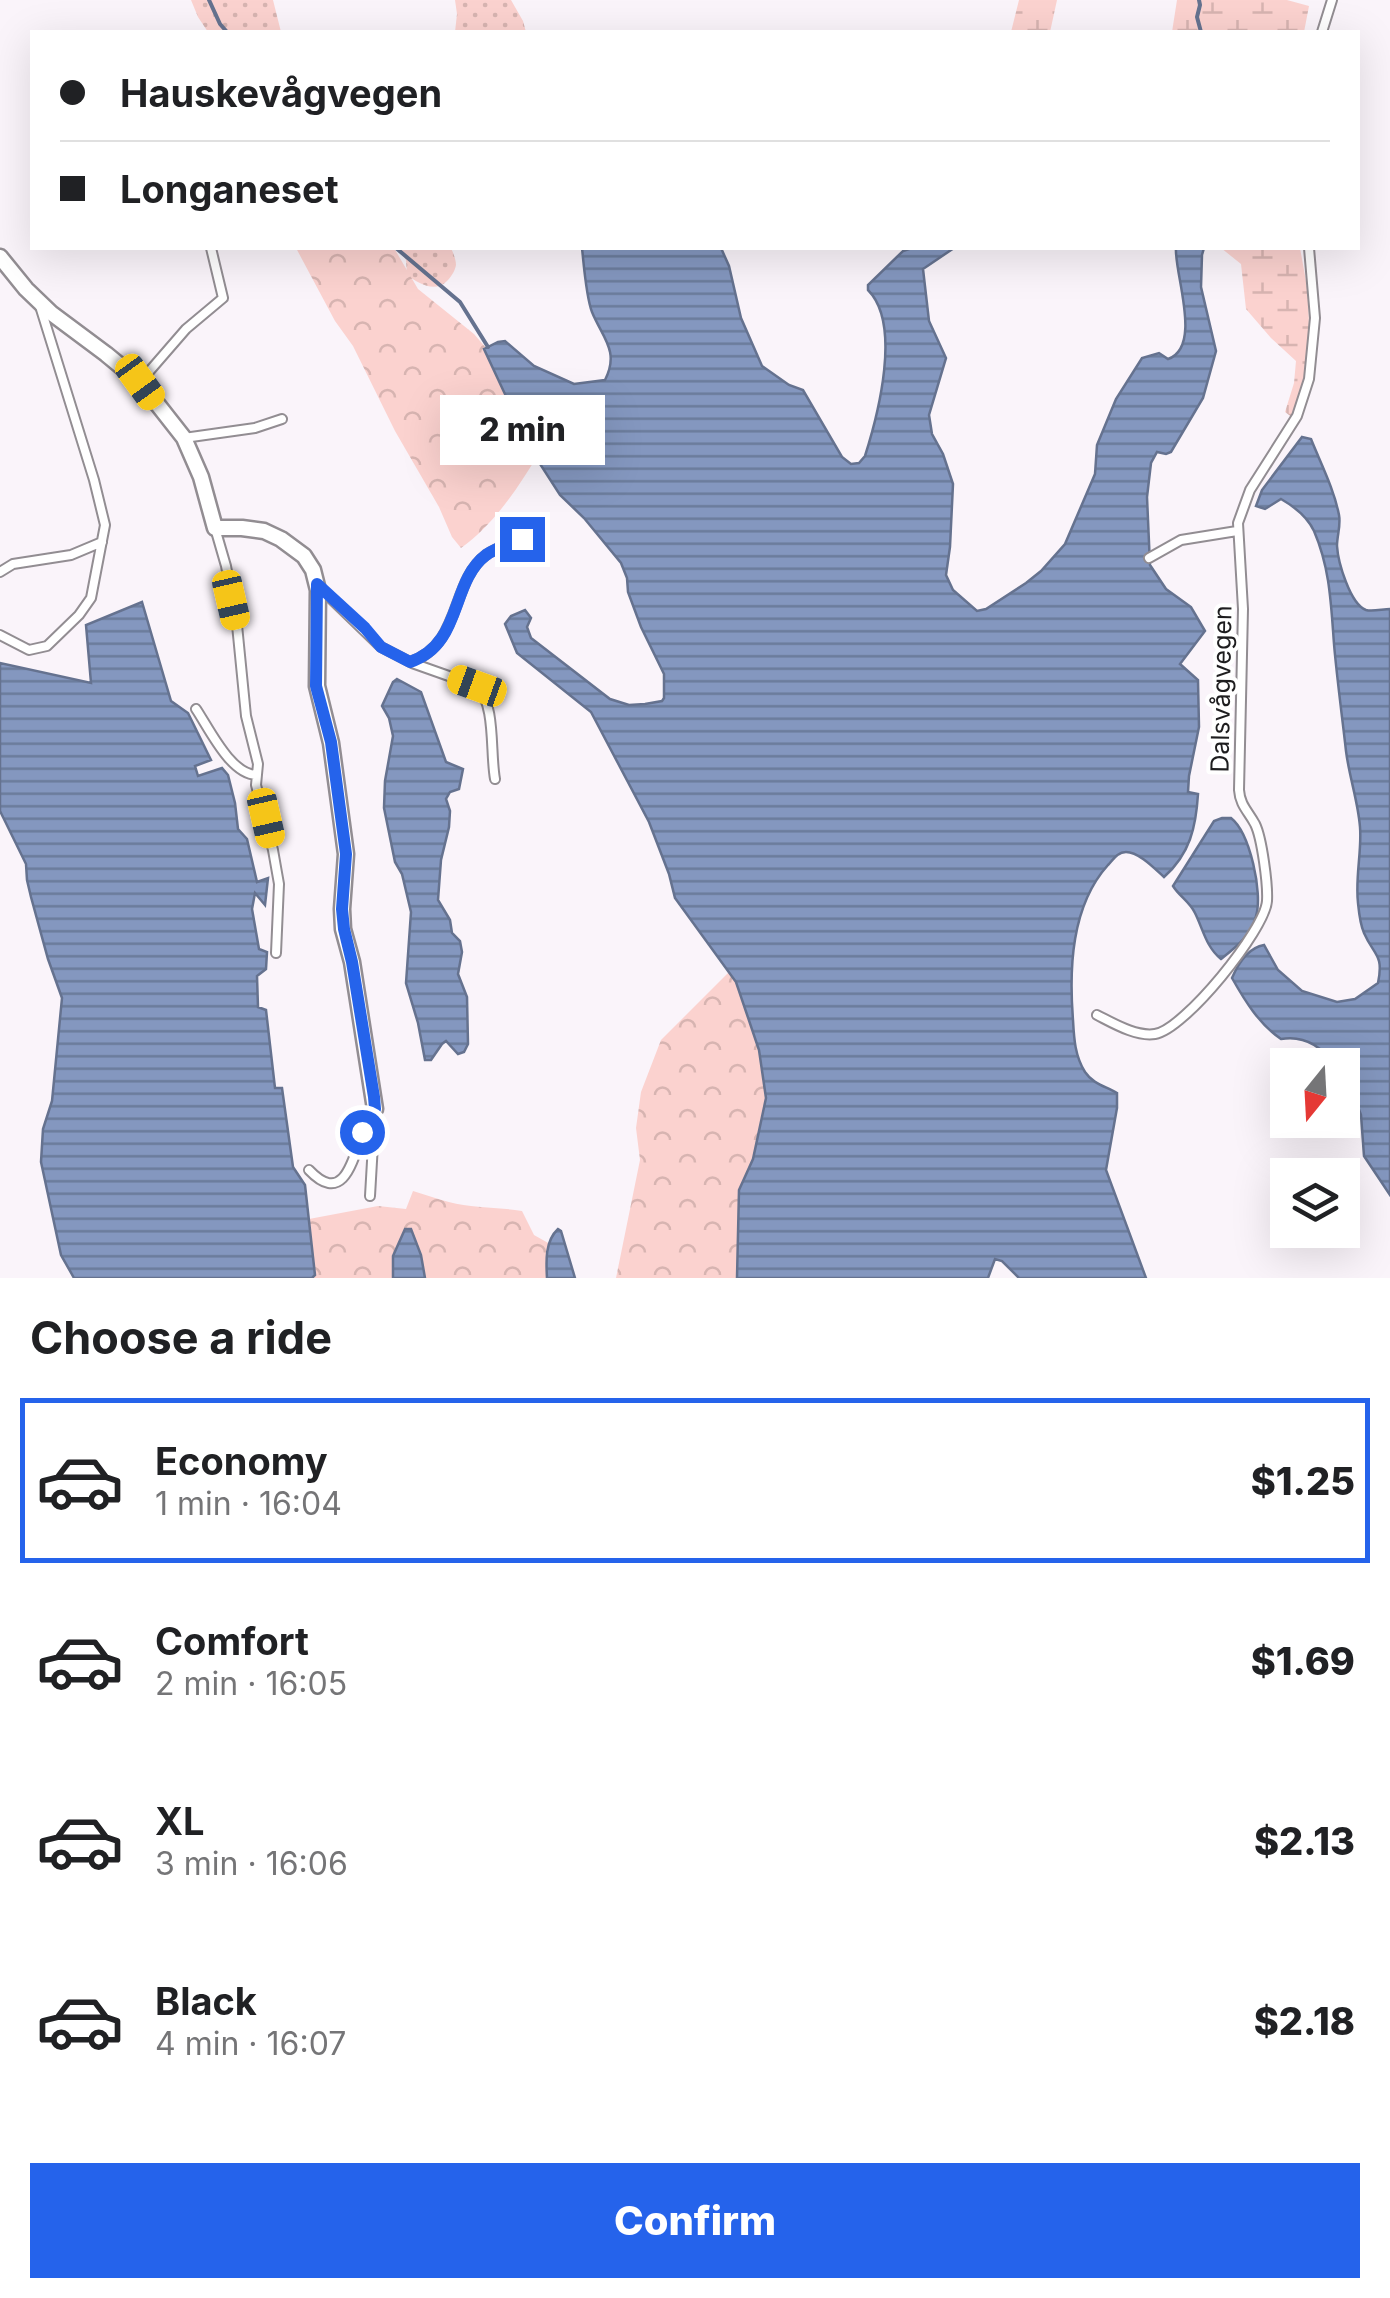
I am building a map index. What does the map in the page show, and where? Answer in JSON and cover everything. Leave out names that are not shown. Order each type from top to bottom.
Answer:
[{"type":"street","points":[[0,257],[39,301],[140,382],[184,438],[201,476],[215,528],[264,531],[304,556],[314,570],[316,686],[331,742],[344,830],[344,929],[375,1109]]},
{"type":"lane","points":[[1323,30],[1332,0]]},
{"type":"lane","points":[[140,382],[186,329],[223,298],[212,250]]},
{"type":"lane","name":"Dalsvågvegen","points":[[1097,1015],[1122,1028],[1146,1034],[1164,1032],[1214,986],[1264,916],[1267,898],[1258,831],[1240,801],[1243,608],[1238,531],[1240,512],[1250,490],[1297,416],[1309,380],[1315,318],[1309,250]]},
{"type":"lane","points":[[0,635],[29,650],[46,646],[58,637],[91,598],[105,525],[39,301]]},
{"type":"lane","points":[[184,438],[255,428],[282,419]]},
{"type":"lane","points":[[215,528],[236,624],[246,716],[256,749],[256,785],[278,884],[276,953]]},
{"type":"lane","points":[[1149,558],[1181,540],[1238,531]]},
{"type":"lane","points":[[410,662],[430,652],[439,642],[475,567],[486,556],[522,539]]},
{"type":"lane","points":[[0,572],[13,564],[71,556],[102,542]]},
{"type":"lane","points":[[317,584],[381,647],[477,686],[484,693],[489,704],[495,779]]},
{"type":"lane","points":[[196,710],[236,767],[257,774]]},
{"type":"lane","points":[[309,1170],[324,1182],[344,1178],[375,1109]]},
{"type":"lane","points":[[370,1196],[375,1109]]},
{"type":"green space","points":[[191,0],[273,0],[280,30],[207,30]]},
{"type":"green space","points":[[455,0],[511,0],[525,30],[455,30]]},
{"type":"green space","points":[[1019,0],[1057,0],[1050,30],[1012,30]]},
{"type":"green space","points":[[1177,0],[1287,0],[1309,6],[1304,30],[1172,30]]},
{"type":"green space","points":[[297,250],[395,250],[418,289],[486,348],[536,458],[503,507],[461,548],[395,431],[353,346]]},
{"type":"green space","points":[[398,250],[452,250],[456,265],[450,278],[432,287],[407,275],[406,260]]},
{"type":"green space","points":[[1224,250],[1300,250],[1308,292],[1310,361],[1308,385],[1293,418],[1285,412],[1296,361],[1246,309],[1241,264]]},
{"type":"green space","points":[[729,972],[759,1050],[766,1098],[753,1159],[739,1190],[737,1278],[616,1278],[640,1160],[636,1128],[641,1092],[661,1040]]},
{"type":"green space","points":[[413,1191],[464,1205],[522,1211],[534,1235],[550,1244],[547,1278],[425,1278],[421,1255],[393,1256],[393,1278],[312,1278],[309,1219],[378,1206],[406,1209]]},
{"type":"water","points":[[582,250],[722,250],[741,318],[762,366],[803,390],[842,457],[851,464],[859,463],[865,456],[884,370],[884,325],[868,285],[903,251],[951,250],[923,269],[929,321],[946,358],[929,415],[932,434],[953,484],[946,575],[953,590],[977,611],[1026,583],[1065,544],[1095,474],[1097,445],[1116,399],[1142,358],[1159,353],[1168,359],[1178,352],[1184,340],[1176,250],[1203,250],[1201,287],[1216,351],[1203,398],[1171,452],[1157,452],[1151,463],[1147,497],[1150,565],[1166,589],[1191,607],[1205,631],[1180,664],[1198,680],[1199,727],[1188,792],[1198,794],[1195,818],[1186,849],[1164,877],[1131,853],[1120,853],[1108,865],[1086,899],[1073,959],[1077,1054],[1088,1076],[1117,1093],[1106,1170],[1146,1278],[1019,1278],[995,1259],[988,1278],[737,1278],[739,1190],[753,1159],[766,1098],[759,1050],[736,982],[675,898],[649,822],[591,712],[517,653],[505,624],[511,616],[525,610],[531,618],[527,627],[531,638],[610,699],[629,705],[664,698],[664,674],[641,627],[621,563],[560,495],[531,450],[484,349],[505,341],[534,366],[574,384],[605,380],[610,352],[590,305]]},
{"type":"water","points":[[1302,437],[1311,439],[1334,496],[1339,519],[1338,553],[1350,591],[1366,610],[1390,609],[1390,1195],[1364,1156],[1360,1048],[1317,1048],[1297,1039],[1281,1039],[1253,1011],[1232,978],[1248,953],[1264,945],[1278,970],[1302,991],[1337,1002],[1355,999],[1378,983],[1380,973],[1379,960],[1359,915],[1360,827],[1346,751],[1331,600],[1323,559],[1311,526],[1296,509],[1281,499],[1265,509],[1256,506],[1262,490]]},
{"type":"water","points":[[142,602],[171,701],[188,713],[211,760],[195,766],[198,776],[222,768],[228,775],[238,829],[247,839],[257,882],[268,878],[265,905],[255,893],[252,909],[259,949],[267,952],[266,969],[257,976],[258,1007],[266,1010],[275,1088],[282,1088],[293,1167],[305,1185],[315,1275],[312,1278],[74,1278],[61,1255],[41,1162],[43,1129],[52,1101],[62,998],[31,897],[26,864],[0,811],[0,663],[91,683],[86,625]]},
{"type":"water","points":[[397,679],[421,692],[446,762],[463,769],[459,789],[450,792],[446,799],[449,827],[438,900],[450,920],[452,933],[460,941],[458,974],[467,997],[468,1044],[458,1054],[446,1041],[431,1060],[425,1060],[406,983],[411,912],[384,808],[393,736],[382,706]]},
{"type":"water","points":[[1231,818],[1244,836],[1253,864],[1258,906],[1247,935],[1221,959],[1208,943],[1193,909],[1173,886],[1214,821]]},
{"type":"water","points":[[405,1229],[411,1229],[425,1278],[393,1278],[393,1256]]},
{"type":"water","points":[[558,1229],[575,1278],[547,1278],[549,1245]]},
{"type":"waterway","points":[[209,0],[225,30]]},
{"type":"waterway","points":[[1199,0],[1200,30]]},
{"type":"waterway","points":[[398,250],[460,302],[488,347]]},
{"type":"route","points":[[362,1132],[375,1109],[344,929],[346,854],[331,742],[316,686],[317,584],[381,647],[410,662],[430,652],[439,642],[475,567],[486,556],[522,539]]}]
